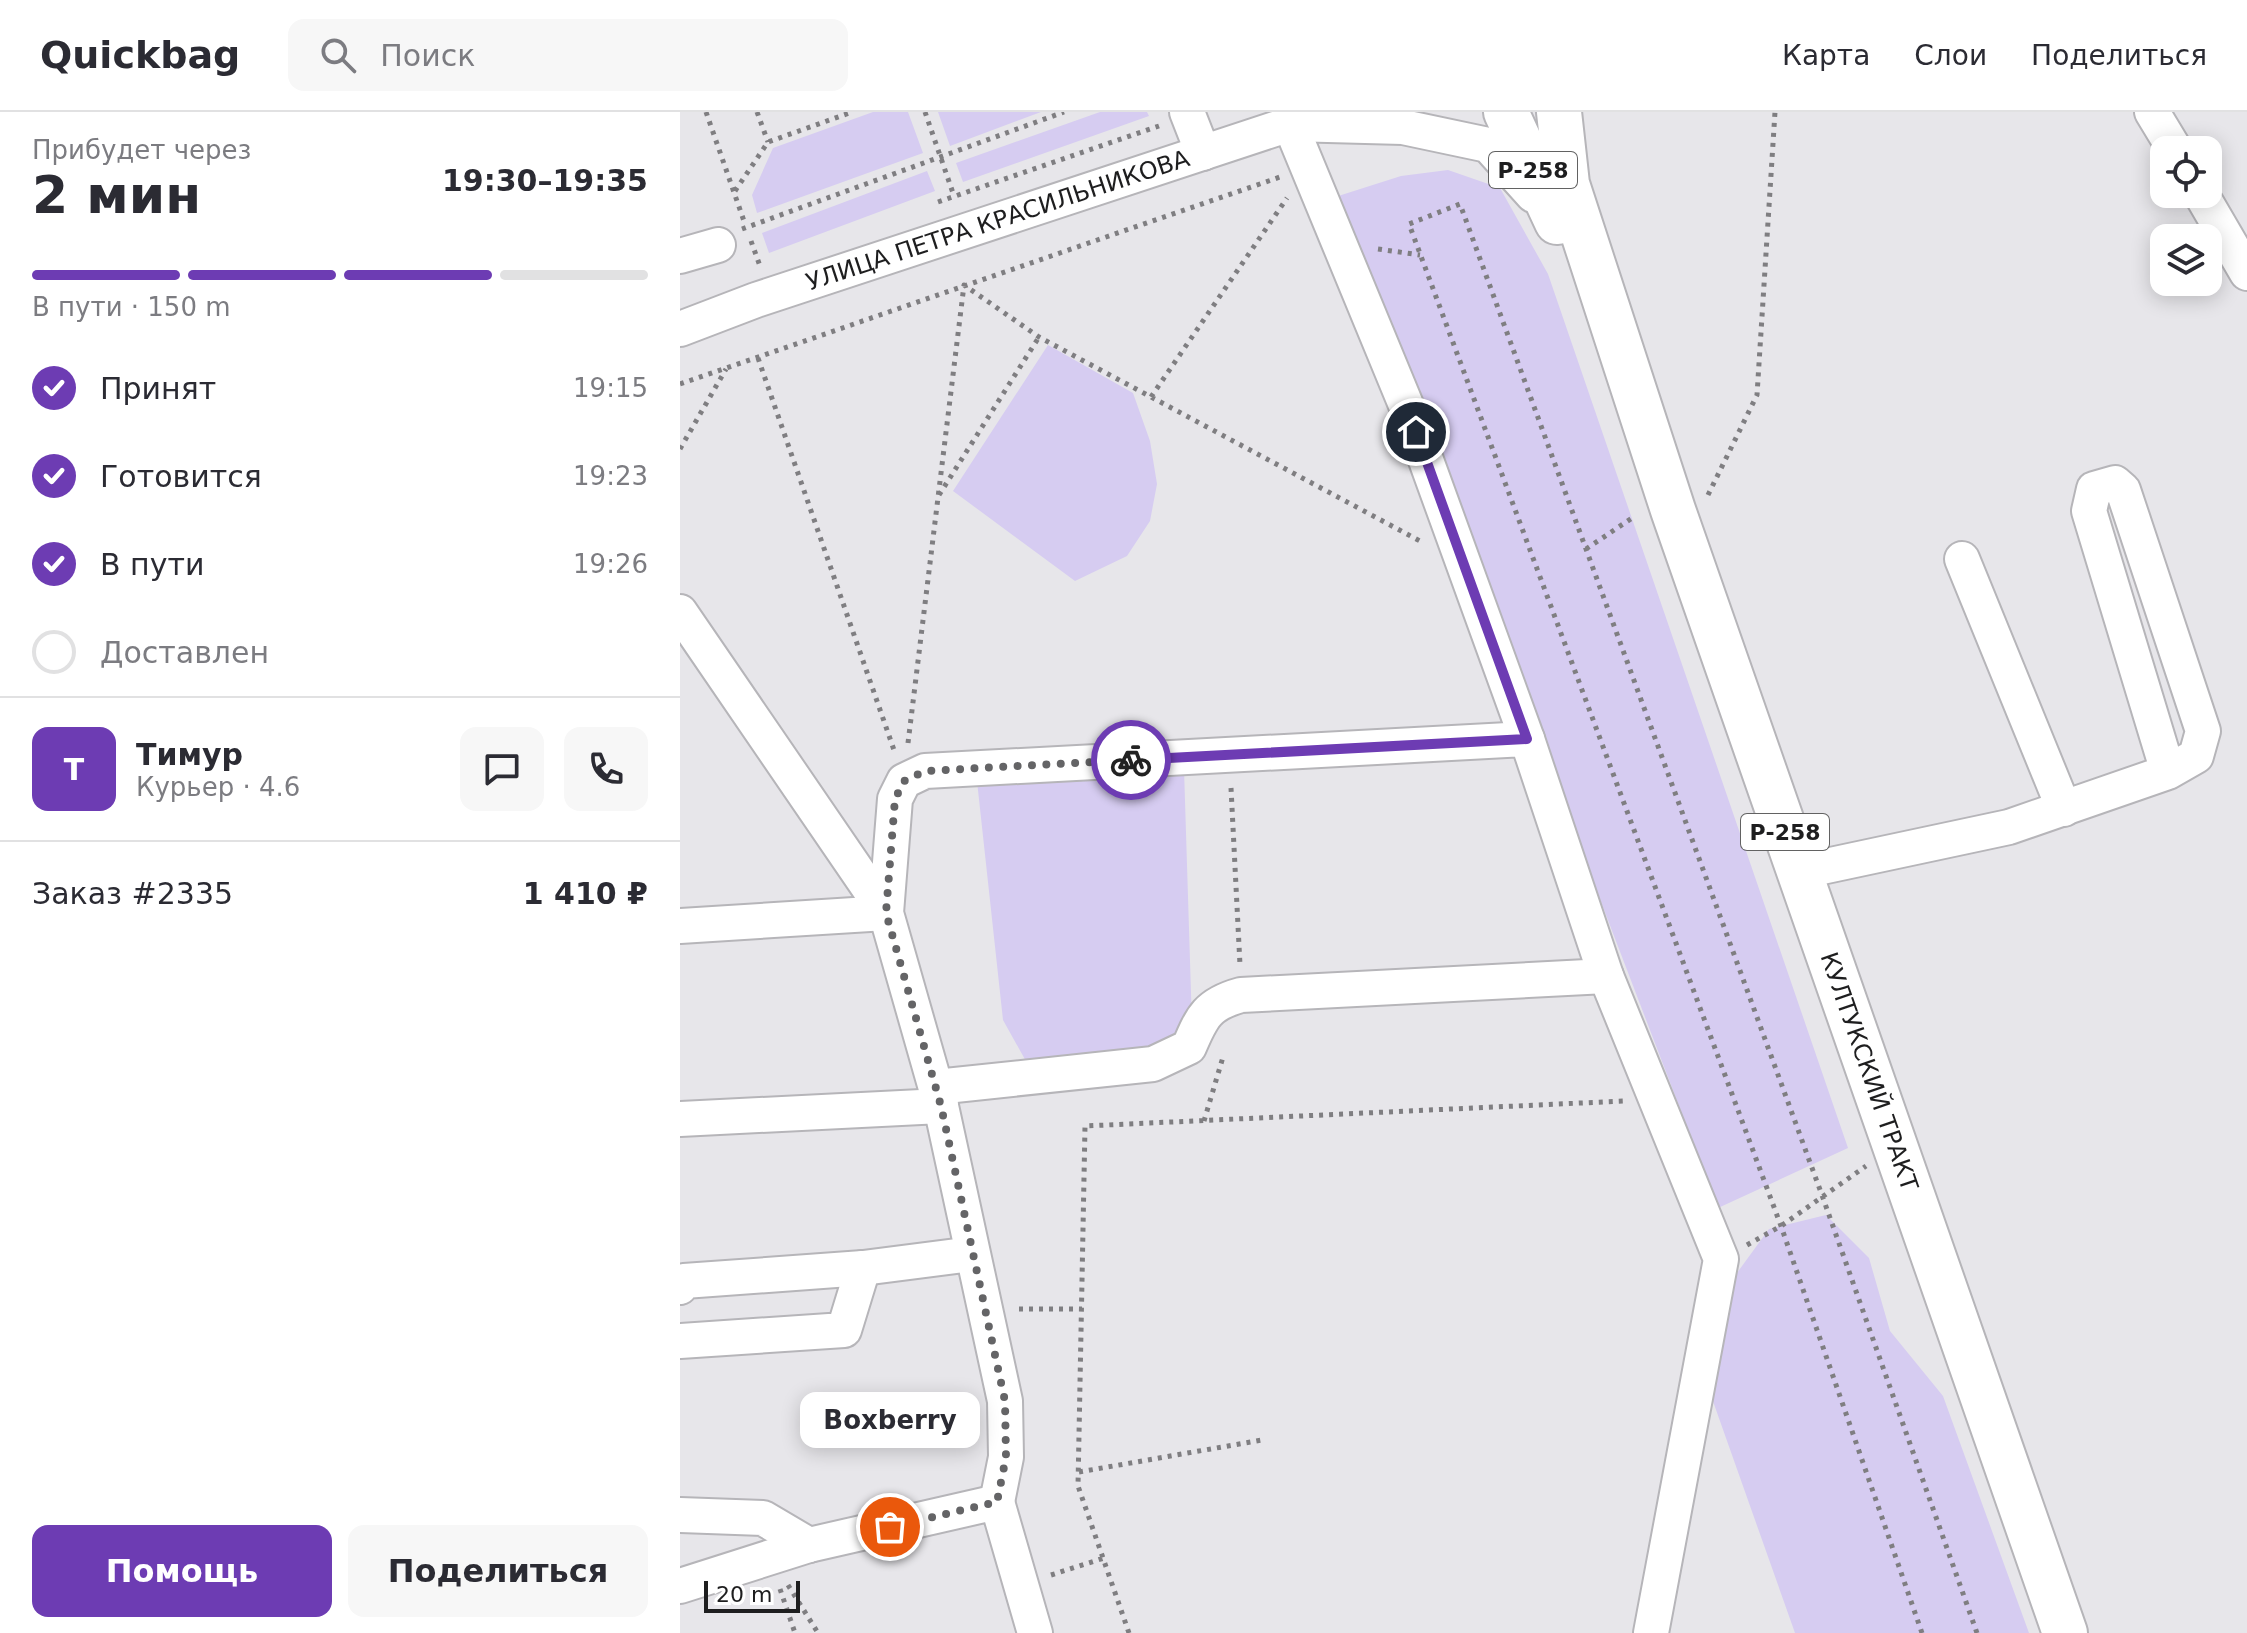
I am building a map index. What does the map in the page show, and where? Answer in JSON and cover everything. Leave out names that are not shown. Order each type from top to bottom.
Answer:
[{"type":"main road","name":"Р-258","points":[[1506,112],[1690,505]]},
{"type":"main road","name":"Р-258","points":[[1559,112],[1567,184],[1690,505]]},
{"type":"main road","name":"КУЛТУКСКИЙ ТРАКТ","points":[[1690,505],[1798,872],[2065,1633]]},
{"type":"street","points":[[2152,112],[2167,136]]},
{"type":"street","points":[[1175,118],[1203,153]]},
{"type":"street","name":"УЛИЦА ПЕТРА КРАСИЛЬНИКОВА","points":[[680,329],[771,295],[1302,118],[1403,127],[1488,145],[1511,167],[1559,228]]},
{"type":"street","points":[[1302,118],[1308,168],[1406,405],[1527,739],[1606,976],[1721,1259],[1651,1633]]},
{"type":"street","points":[[2209,208],[2247,273]]},
{"type":"street","points":[[680,256],[732,236]]},
{"type":"street","points":[[1798,872],[2009,827],[2168,772],[2196,756],[2203,731],[2123,490],[2115,483],[2105,484],[2094,489],[2089,511],[2168,772]]},
{"type":"street","points":[[1962,559],[2064,809]]},
{"type":"street","points":[[680,612],[886,913],[939,1097],[1005,1401],[1006,1457],[997,1502],[1035,1633]]},
{"type":"street","points":[[886,913],[895,799],[904,781],[925,771],[1527,739]]},
{"type":"street","points":[[680,926],[886,913]]},
{"type":"street","points":[[680,1119],[939,1097],[1153,1064],[1189,1047],[1200,1021],[1217,1001],[1241,995],[1606,976]]},
{"type":"street","points":[[680,1287],[684,1281],[863,1268],[972,1254]]},
{"type":"street","points":[[680,1341],[844,1330],[863,1268]]},
{"type":"street","points":[[680,1586],[809,1545],[997,1502]]},
{"type":"street","points":[[680,1515],[763,1518],[809,1545]]},
{"type":"path","points":[[706,112],[734,192],[732,236],[760,267],[775,261]]},
{"type":"path","points":[[757,112],[768,142]]},
{"type":"path","points":[[734,192],[768,142],[852,112]]},
{"type":"path","points":[[925,112],[954,196]]},
{"type":"path","points":[[732,236],[1064,112]]},
{"type":"path","points":[[1690,505],[1757,395],[1775,112]]},
{"type":"path","points":[[924,207],[1175,118]]},
{"type":"path","points":[[680,384],[1308,168]]},
{"type":"path","points":[[1151,397],[1308,168]]},
{"type":"path","points":[[1922,1633],[1781,1226],[1409,224],[1460,204],[1823,1198],[1977,1633]]},
{"type":"path","points":[[964,285],[1039,337],[1463,564]]},
{"type":"path","points":[[904,781],[964,285]]},
{"type":"path","points":[[937,499],[1039,337]]},
{"type":"path","points":[[758,358],[904,781]]},
{"type":"path","points":[[680,449],[727,368]]},
{"type":"path","points":[[1230,755],[1241,995]]},
{"type":"path","points":[[1129,1633],[1078,1486],[1085,1126],[1655,1099]]},
{"type":"path","points":[[1721,1259],[1781,1226],[1866,1166]]},
{"type":"path","points":[[985,1310],[1082,1309]]},
{"type":"path","points":[[1079,1472],[1262,1440]]},
{"type":"path","points":[[769,1558],[795,1633]]},
{"type":"path","points":[[769,1558],[818,1633]]},
{"type":"path","points":[[1021,1584],[1104,1558]]},
{"type":"shaded area","points":[[873,112],[908,112],[923,153],[757,213],[752,195],[773,148]]},
{"type":"shaded area","points":[[938,112],[1041,112],[950,146]]},
{"type":"shaded area","points":[[1100,112],[1147,112],[1149,116],[963,182],[956,163]]},
{"type":"shaded area","points":[[1448,170],[1500,188],[1548,274],[1848,1148],[1718,1208],[1332,198],[1401,176]]},
{"type":"shaded area","points":[[927,171],[935,191],[769,253],[762,233]]},
{"type":"shaded area","points":[[1048,345],[1133,393],[1150,441],[1157,484],[1150,521],[1127,556],[1075,581],[953,491]]},
{"type":"shaded area","points":[[1184,769],[1192,1025],[1164,1054],[1027,1063],[1003,1020],[977,781]]},
{"type":"shaded area","points":[[1826,1215],[1869,1258],[1890,1331],[1943,1396],[2029,1633],[1795,1633],[1709,1390],[1726,1288],[1769,1229]]},
{"type":"way so far","points":[[890,1527],[997,1502],[1006,1457],[1005,1401],[941,1106],[886,913],[895,799],[904,781],[925,771],[1131,760]]},
{"type":"place","name":"Boxberry","points":[[890,1527]]},
{"type":"route","points":[[1131,760],[1527,739],[1416,432]]}]
